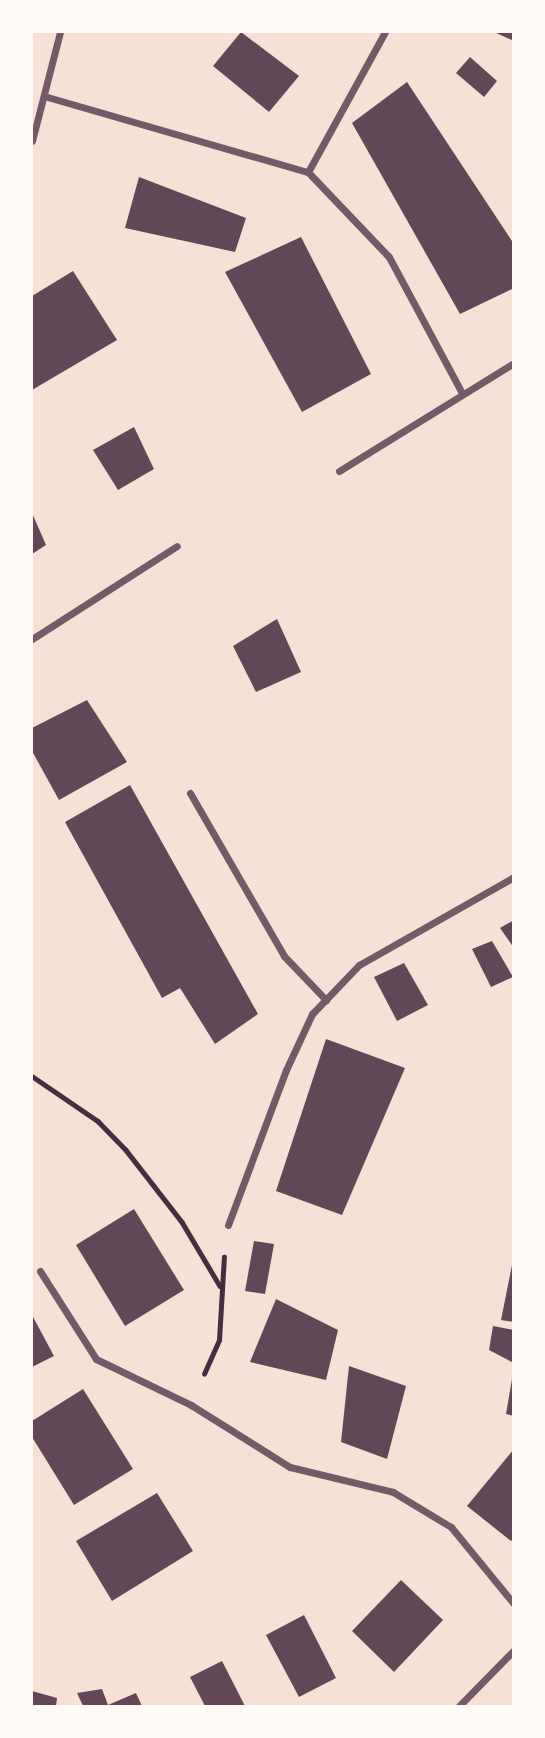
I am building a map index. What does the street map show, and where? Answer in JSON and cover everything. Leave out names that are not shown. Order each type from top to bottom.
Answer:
[{"type":"street","points":[[32,141],[60,32]]},
{"type":"street","points":[[308,172],[385,32]]},
{"type":"street","points":[[44,96],[308,172],[354,215],[389,257],[462,393]]},
{"type":"street","points":[[339,471],[513,363]]},
{"type":"street","points":[[32,639],[177,546]]},
{"type":"street","points":[[190,793],[284,956],[326,1000]]},
{"type":"street","points":[[228,1225],[286,1070],[312,1014],[359,965],[513,877]]},
{"type":"street","points":[[40,1271],[96,1359],[151,1383],[191,1405],[290,1467],[393,1492],[451,1527],[513,1604]]},
{"type":"street","points":[[459,1706],[513,1650]]},
{"type":"path","points":[[32,1076],[98,1121],[126,1150],[183,1222],[220,1286]]},
{"type":"path","points":[[191,1405],[219,1340],[220,1286],[228,1225]]},
{"type":"building","points":[[241,32],[299,76],[269,112],[213,66]]},
{"type":"building","points":[[494,32],[514,32],[514,41]]},
{"type":"building","points":[[470,57],[497,81],[484,97],[456,73]]},
{"type":"building","points":[[407,82],[514,244],[514,288],[460,314],[352,123]]},
{"type":"building","points":[[139,177],[246,218],[235,252],[125,228]]},
{"type":"building","points":[[301,237],[371,374],[302,412],[225,272]]},
{"type":"building","points":[[73,271],[117,340],[32,390],[32,296]]},
{"type":"building","points":[[134,427],[154,469],[118,490],[93,450]]},
{"type":"building","points":[[32,513],[46,545],[32,554]]},
{"type":"building","points":[[277,619],[301,672],[256,692],[233,646]]},
{"type":"building","points":[[87,700],[127,762],[59,800],[32,751],[32,728]]},
{"type":"building","points":[[130,785],[258,1014],[215,1044],[180,988],[162,998],[65,822]]},
{"type":"building","points":[[514,920],[514,948],[500,928]]},
{"type":"building","points":[[492,941],[513,977],[491,987],[472,949]]},
{"type":"building","points":[[404,963],[428,1005],[397,1021],[374,977]]},
{"type":"building","points":[[326,1039],[405,1068],[342,1215],[276,1191]]},
{"type":"building","points":[[134,1209],[184,1290],[125,1326],[76,1245]]},
{"type":"building","points":[[254,1241],[274,1244],[265,1294],[245,1291]]},
{"type":"building","points":[[514,1255],[514,1322],[501,1320]]},
{"type":"building","points":[[276,1299],[338,1330],[326,1380],[250,1362]]},
{"type":"building","points":[[32,1315],[54,1356],[32,1367]]},
{"type":"building","points":[[493,1326],[514,1330],[514,1363],[489,1350]]},
{"type":"building","points":[[349,1366],[406,1386],[387,1459],[341,1442]]},
{"type":"building","points":[[514,1379],[514,1416],[506,1414]]},
{"type":"building","points":[[83,1389],[133,1469],[74,1505],[32,1437],[32,1421]]},
{"type":"building","points":[[514,1449],[514,1538],[511,1541],[467,1506]]},
{"type":"building","points":[[157,1493],[193,1551],[112,1601],[76,1541]]},
{"type":"building","points":[[401,1580],[443,1620],[394,1672],[352,1631]]},
{"type":"building","points":[[304,1615],[336,1678],[299,1697],[266,1635]]},
{"type":"building","points":[[222,1661],[245,1706],[205,1706],[190,1677]]},
{"type":"building","points":[[102,1689],[108,1705],[136,1693],[142,1706],[83,1706],[77,1693]]},
{"type":"building","points":[[32,1691],[57,1698],[56,1706],[32,1706]]}]
